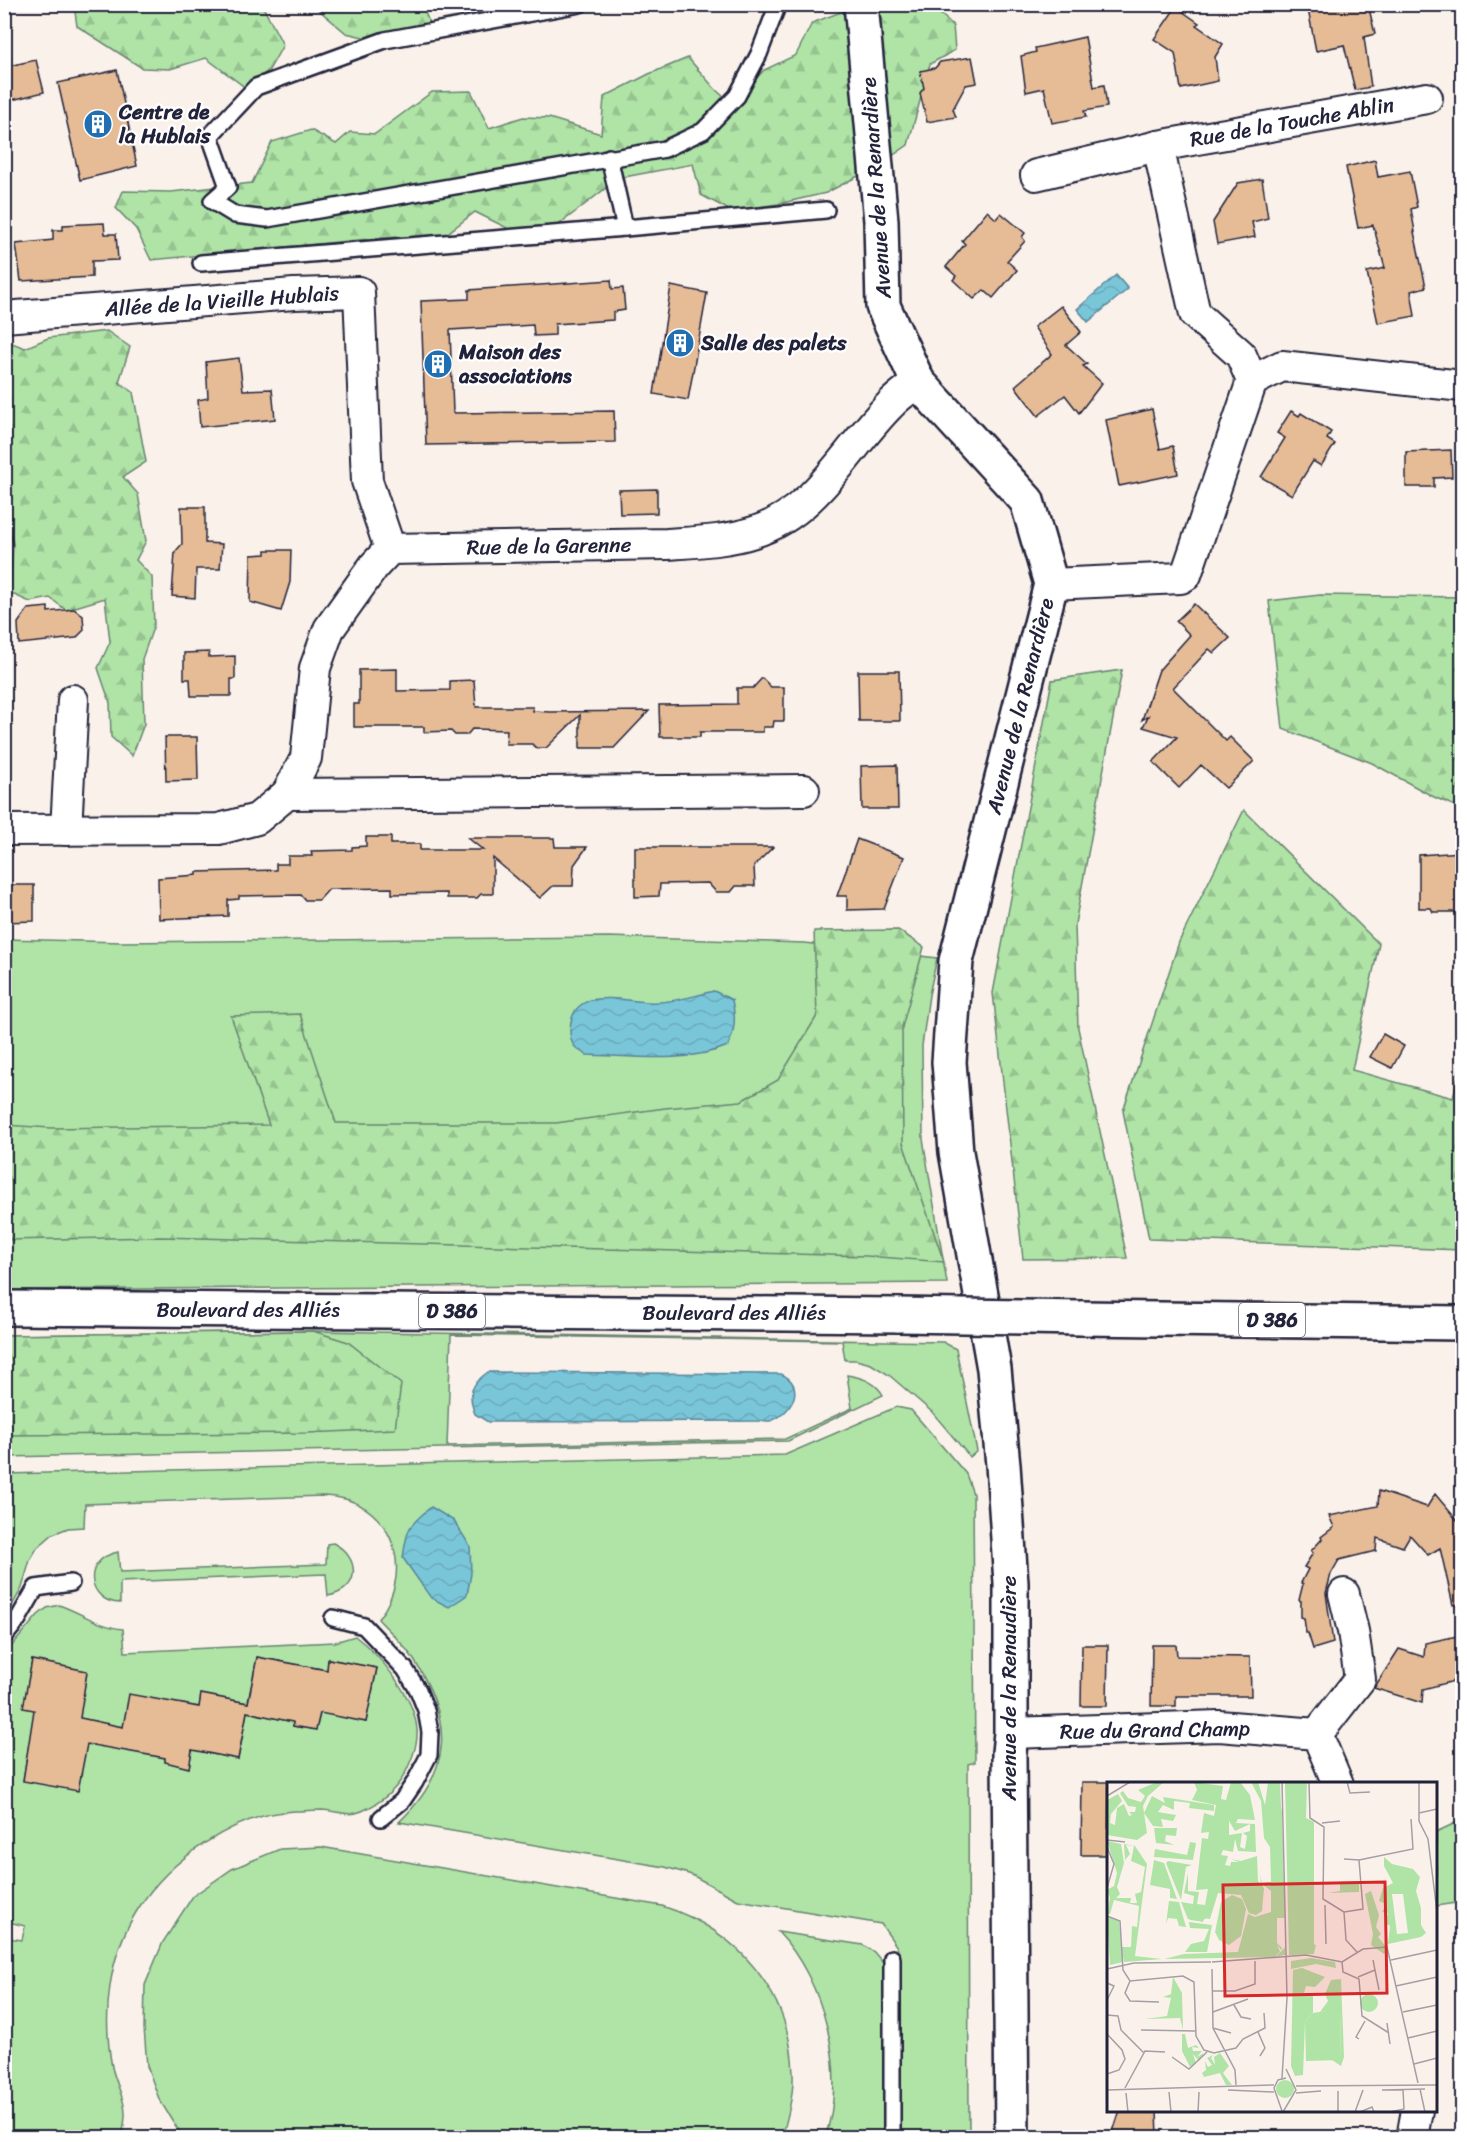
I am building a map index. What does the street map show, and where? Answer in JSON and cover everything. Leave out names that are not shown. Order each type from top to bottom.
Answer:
[{"type":"street","name":"Avenue de la Renardière","points":[[861,4],[881,221],[883,306],[918,382],[1027,501],[1051,584],[956,961],[949,1062],[956,1152],[970,1241]]},
{"type":"street","name":"Rue de la Touche Ablin","points":[[1036,175],[1158,146],[1427,98]]},
{"type":"street","points":[[1051,584],[1181,578],[1186,575],[1252,381],[1241,354],[1195,314],[1158,146]]},
{"type":"street","name":"Allée de la Vieille Hublais","points":[[4,317],[294,294],[359,292],[367,481],[390,549]]},
{"type":"street","points":[[1252,381],[1282,366],[1462,386]]},
{"type":"street","name":"Rue de la Garenne","points":[[390,549],[668,544],[754,532],[788,515],[814,495],[890,405],[918,382]]},
{"type":"street","points":[[4,830],[219,829],[257,819],[287,794],[306,758],[315,668],[329,629],[374,566],[390,549]]},
{"type":"street","points":[[66,830],[73,700]]},
{"type":"street","points":[[287,794],[804,790]]},
{"type":"street","name":"Avenue de la Renaudière","points":[[970,1241],[994,1369],[1011,1583],[1009,1753],[1012,2138]]},
{"type":"street","name":"Boulevard des Alliés","points":[[4,1308],[899,1315],[1462,1323]]},
{"type":"street","points":[[1337,1782],[1317,1734],[1360,1679],[1353,1631],[1344,1594]]},
{"type":"street","name":"Rue du Grand Champ","points":[[1011,1732],[1219,1726],[1317,1734]]},
{"type":"street","points":[[1412,2138],[1417,2112]]},
{"type":"lane","points":[[580,4],[385,40],[256,87],[210,136],[228,187],[212,201],[235,215],[267,219],[665,149],[703,131],[737,96],[759,54],[778,4]]},
{"type":"lane","points":[[609,158],[626,228]]},
{"type":"lane","points":[[201,263],[826,210]]},
{"type":"lane","points":[[4,1637],[17,1621],[36,1588],[71,1583]]},
{"type":"lane","points":[[333,1618],[364,1626],[405,1669],[418,1690],[426,1710],[430,1732],[429,1755],[402,1801],[381,1818]]},
{"type":"lane","points":[[892,1958],[892,2138]]},
{"type":"green space","points":[[74,5],[262,5],[283,45],[269,70],[246,88],[206,58],[170,69],[142,68],[77,26]]},
{"type":"green space","points":[[313,5],[422,5],[429,22],[398,45],[346,33]]},
{"type":"green space","points":[[859,5],[930,5],[953,25],[955,50],[930,64],[908,145],[879,165],[826,193],[778,204],[731,211],[701,195],[693,164],[619,178],[557,226],[513,231],[475,212],[445,235],[379,238],[151,260],[136,229],[116,208],[123,191],[171,192],[252,183],[272,142],[311,130],[336,144],[350,132],[375,134],[432,92],[471,91],[489,128],[523,117],[549,118],[601,134],[604,97],[649,74],[688,58],[716,90],[732,104],[764,70],[796,55],[812,23]]},
{"type":"green space","points":[[107,331],[130,347],[119,382],[133,392],[146,462],[123,477],[138,494],[146,541],[136,560],[152,577],[154,625],[142,659],[144,724],[132,756],[111,737],[110,703],[98,668],[110,642],[105,598],[66,610],[50,598],[30,602],[10,593],[13,544],[4,508],[4,340],[25,348],[48,338]]},
{"type":"green space","points":[[1320,595],[1462,597],[1462,809],[1434,797],[1372,763],[1283,729],[1269,601]]},
{"type":"green space","points":[[1122,670],[1075,924],[1078,1028],[1127,1258],[1023,1259],[993,993],[1052,680]]},
{"type":"green space","points":[[1244,810],[1379,944],[1352,1070],[1453,1098],[1462,1058],[1462,1250],[1149,1239],[1123,1111],[1179,942]]},
{"type":"green space","points":[[898,930],[924,947],[902,1027],[903,1143],[944,1262],[866,1256],[161,1237],[5,1240],[5,1125],[51,1128],[269,1125],[231,1016],[300,1014],[336,1123],[556,1123],[665,1108],[741,1101],[778,1080],[817,1016],[814,931]]},
{"type":"green space","points":[[609,937],[805,943],[937,958],[922,1046],[923,1139],[947,1283],[5,1290],[5,939],[122,942]]},
{"type":"green space","points":[[313,1331],[943,1342],[956,1349],[977,1451],[970,1457],[932,1412],[889,1375],[871,1364],[845,1360],[842,1341],[451,1335],[447,1446],[785,1439],[852,1408],[847,1375],[868,1381],[883,1395],[788,1441],[5,1457],[4,1335]]},
{"type":"green space","points":[[313,1331],[348,1342],[401,1384],[395,1429],[308,1433],[5,1435],[5,1335]]},
{"type":"green space","points":[[896,1407],[911,1410],[966,1474],[973,1494],[975,1762],[968,1764],[969,2137],[901,2137],[901,1961],[897,1947],[881,1924],[738,1900],[692,1875],[665,1867],[399,1822],[417,1803],[430,1784],[438,1764],[441,1725],[427,1682],[414,1660],[378,1619],[390,1599],[396,1579],[396,1558],[391,1539],[381,1522],[366,1509],[347,1500],[324,1496],[85,1504],[84,1527],[68,1528],[53,1534],[37,1548],[30,1560],[22,1588],[5,1618],[4,1593],[9,1572],[9,1557],[4,1540],[5,1474],[785,1455]]},
{"type":"green space","points":[[333,1543],[349,1556],[353,1573],[347,1587],[339,1593],[328,1596],[326,1574],[120,1582],[120,1603],[109,1601],[101,1596],[95,1589],[93,1580],[93,1572],[98,1563],[106,1556],[118,1552],[120,1572],[326,1564],[327,1544]]},
{"type":"green space","points":[[59,1605],[99,1623],[123,1629],[125,1652],[335,1642],[355,1636],[375,1654],[403,1690],[415,1716],[417,1729],[415,1747],[405,1773],[391,1793],[378,1803],[352,1814],[322,1810],[295,1811],[250,1820],[206,1842],[167,1873],[151,1891],[128,1927],[120,1946],[110,1986],[109,2047],[115,2079],[125,2109],[122,2137],[5,2137],[5,1953],[8,1938],[22,1940],[25,1926],[5,1921],[4,1655],[38,1615],[47,1608]],"holes":[[[257,1657],[327,1670],[329,1659],[377,1668],[366,1722],[321,1710],[316,1730],[293,1726],[293,1722],[247,1712],[244,1728],[242,1728],[241,1734],[243,1735],[238,1759],[207,1753],[193,1745],[189,1767],[165,1762],[183,1704],[199,1707],[201,1695],[248,1703]],[[32,1660],[62,1668],[63,1666],[87,1671],[82,1703],[75,1717],[95,1721],[87,1744],[23,1780],[35,1710],[24,1708]]]},
{"type":"green space","points":[[1462,1820],[1462,1902],[1437,1906],[1437,1832]]},
{"type":"green space","points":[[321,1847],[662,1906],[714,1931],[736,1948],[755,1969],[771,1992],[782,2017],[790,2045],[793,2081],[790,2106],[782,2137],[185,2137],[159,2099],[147,2066],[144,2028],[145,1985],[163,1942],[193,1896],[232,1869],[280,1849]]},
{"type":"green space","points":[[778,1932],[863,1945],[874,1952],[883,1963],[883,2137],[825,2137],[834,2085],[827,2029],[808,1975]]},
{"type":"water","points":[[1116,275],[1128,289],[1088,322],[1077,309]]},
{"type":"water","points":[[714,991],[732,1000],[734,1023],[728,1046],[694,1055],[641,1057],[587,1055],[572,1043],[570,1031],[573,1015],[580,1005],[591,1000],[619,999],[660,1002]]},
{"type":"water","points":[[488,1372],[781,1374],[789,1379],[795,1392],[790,1406],[779,1417],[771,1421],[488,1422],[475,1414],[471,1395],[474,1385]]},
{"type":"water","points":[[431,1507],[454,1521],[470,1546],[471,1574],[467,1595],[449,1607],[431,1598],[403,1558],[410,1528]]},
{"type":"building","points":[[1307,4],[1368,4],[1375,34],[1364,37],[1371,87],[1355,90],[1344,45],[1316,51]]},
{"type":"building","points":[[1176,7],[1223,44],[1215,57],[1218,81],[1181,89],[1175,53],[1154,39]]},
{"type":"building","points":[[1085,37],[1094,87],[1104,85],[1107,107],[1084,111],[1086,117],[1052,123],[1044,88],[1026,92],[1021,56],[1036,52],[1035,48]]},
{"type":"building","points":[[972,57],[977,83],[966,85],[953,109],[956,117],[927,122],[920,93],[924,88],[920,71],[935,68],[940,62]]},
{"type":"building","points":[[36,60],[44,92],[4,102],[4,67]]},
{"type":"building","name":"Centre de la Hublais","points":[[117,70],[137,166],[80,180],[58,83]]},
{"type":"building","points":[[1375,160],[1378,177],[1410,171],[1417,207],[1411,209],[1414,232],[1426,287],[1411,291],[1415,316],[1378,323],[1367,272],[1385,268],[1373,225],[1358,228],[1346,167]]},
{"type":"building","points":[[1262,179],[1268,218],[1252,222],[1255,237],[1217,244],[1213,222],[1238,183]]},
{"type":"building","points":[[987,211],[996,219],[1001,213],[1025,233],[1022,237],[1025,241],[1007,261],[1017,270],[993,298],[984,290],[974,299],[953,280],[956,276],[946,267],[965,244],[962,241]]},
{"type":"building","points":[[104,223],[105,234],[116,234],[118,260],[92,261],[92,277],[21,281],[16,244],[53,240],[53,230],[63,230],[63,225]]},
{"type":"building","points":[[611,280],[612,289],[623,288],[625,310],[613,312],[613,320],[555,324],[555,335],[534,336],[533,325],[450,330],[453,413],[614,411],[615,442],[426,445],[421,301],[469,299],[469,290]]},
{"type":"building","name":"Salle des palets","points":[[671,286],[707,293],[688,400],[654,394]]},
{"type":"building","points":[[1061,306],[1081,332],[1066,345],[1087,364],[1083,366],[1102,383],[1079,413],[1065,395],[1038,416],[1015,386],[1052,354],[1034,327]]},
{"type":"building","points":[[239,358],[243,390],[272,389],[275,419],[200,427],[198,400],[208,398],[206,362]]},
{"type":"building","points":[[1152,409],[1160,449],[1173,446],[1178,474],[1119,486],[1106,420]]},
{"type":"building","points":[[1291,411],[1299,416],[1301,413],[1331,432],[1327,439],[1335,444],[1321,466],[1313,461],[1292,495],[1261,477],[1285,438],[1277,433]]},
{"type":"building","points":[[1451,450],[1452,477],[1434,478],[1434,487],[1406,487],[1406,452]]},
{"type":"building","points":[[657,489],[657,513],[620,514],[619,490]]},
{"type":"building","points":[[181,507],[205,507],[205,543],[222,544],[220,569],[196,569],[195,598],[172,596],[175,552],[182,544]]},
{"type":"building","points":[[266,550],[291,550],[290,582],[281,611],[250,602],[251,555],[266,554]]},
{"type":"building","points":[[1194,604],[1230,638],[1214,653],[1209,649],[1173,688],[1226,741],[1230,737],[1254,761],[1226,788],[1201,765],[1179,788],[1153,762],[1177,737],[1143,727],[1148,716],[1142,720],[1159,670],[1190,635],[1176,621]]},
{"type":"building","points":[[48,607],[48,612],[74,609],[83,616],[84,630],[76,638],[19,644],[18,623],[28,609]]},
{"type":"building","points":[[209,652],[209,657],[235,656],[235,679],[231,679],[231,696],[191,696],[190,679],[184,679],[184,653]]},
{"type":"building","points":[[397,669],[397,691],[450,690],[450,681],[474,680],[476,707],[533,707],[533,711],[550,712],[649,711],[614,748],[580,748],[580,715],[546,748],[536,748],[532,744],[506,744],[507,730],[472,729],[467,735],[455,735],[451,731],[424,732],[424,727],[354,727],[354,704],[359,704],[359,670]]},
{"type":"building","points":[[858,671],[899,671],[900,721],[859,721]]},
{"type":"building","points":[[762,678],[771,687],[784,687],[784,721],[774,721],[773,727],[763,727],[763,732],[700,732],[700,737],[660,737],[659,705],[737,704],[737,688],[753,688]]},
{"type":"building","points":[[165,737],[197,737],[198,780],[166,781]]},
{"type":"building","points":[[897,765],[898,809],[862,809],[861,766]]},
{"type":"building","points":[[366,837],[391,837],[391,844],[420,844],[420,850],[483,850],[468,838],[554,838],[555,847],[587,847],[574,865],[573,886],[553,886],[540,898],[493,858],[493,894],[481,894],[477,898],[447,898],[447,893],[392,894],[392,888],[329,889],[319,900],[305,900],[301,895],[239,896],[239,899],[228,900],[228,916],[159,919],[158,878],[197,875],[197,872],[276,870],[276,864],[288,864],[288,856],[312,856],[311,851],[352,850],[352,847],[366,846]]},
{"type":"building","points":[[857,839],[904,857],[884,909],[847,910],[847,896],[837,896]]},
{"type":"building","points":[[635,847],[773,847],[754,866],[755,886],[736,886],[731,892],[716,892],[708,883],[660,884],[659,896],[635,897]]},
{"type":"building","points":[[1462,852],[1462,912],[1433,912],[1431,908],[1419,908],[1419,855]]},
{"type":"building","points":[[11,885],[34,885],[34,921],[4,922],[4,893]]},
{"type":"building","points":[[1383,1034],[1404,1046],[1392,1068],[1370,1057]]},
{"type":"building","points":[[1379,1491],[1427,1507],[1435,1494],[1462,1526],[1462,1604],[1453,1605],[1440,1548],[1428,1555],[1410,1535],[1403,1547],[1377,1538],[1376,1551],[1339,1560],[1331,1574],[1326,1593],[1333,1643],[1313,1649],[1308,1633],[1306,1633],[1304,1618],[1301,1617],[1301,1601],[1299,1600],[1303,1584],[1301,1583],[1308,1569],[1304,1567],[1313,1553],[1311,1551],[1322,1539],[1321,1537],[1334,1527],[1329,1516],[1378,1506]]},
{"type":"building","points":[[1462,1635],[1462,1679],[1423,1689],[1422,1703],[1374,1688],[1399,1649],[1424,1657],[1425,1643]]},
{"type":"building","points":[[1082,1645],[1108,1645],[1107,1706],[1081,1706]]},
{"type":"building","points":[[1152,1645],[1176,1645],[1177,1656],[1250,1657],[1251,1696],[1176,1696],[1176,1706],[1151,1706]]},
{"type":"building","points":[[257,1657],[327,1670],[328,1659],[377,1668],[366,1722],[320,1713],[316,1730],[293,1726],[293,1722],[247,1712],[238,1759],[192,1750],[189,1768],[165,1762],[165,1758],[87,1744],[78,1791],[23,1781],[34,1710],[23,1708],[32,1660],[87,1671],[80,1718],[123,1727],[129,1694],[199,1707],[201,1694],[248,1703]]},
{"type":"building","points":[[1082,1782],[1107,1782],[1107,1855],[1081,1855]]},
{"type":"building","points":[[1119,2112],[1157,2112],[1158,2138],[1111,2138]]},
{"type":"place","name":"Centre de la Hublais","points":[[98,124]]},
{"type":"place","name":"Salle des palets","points":[[680,343]]},
{"type":"place","name":"Maison des associations","points":[[438,364]]}]
